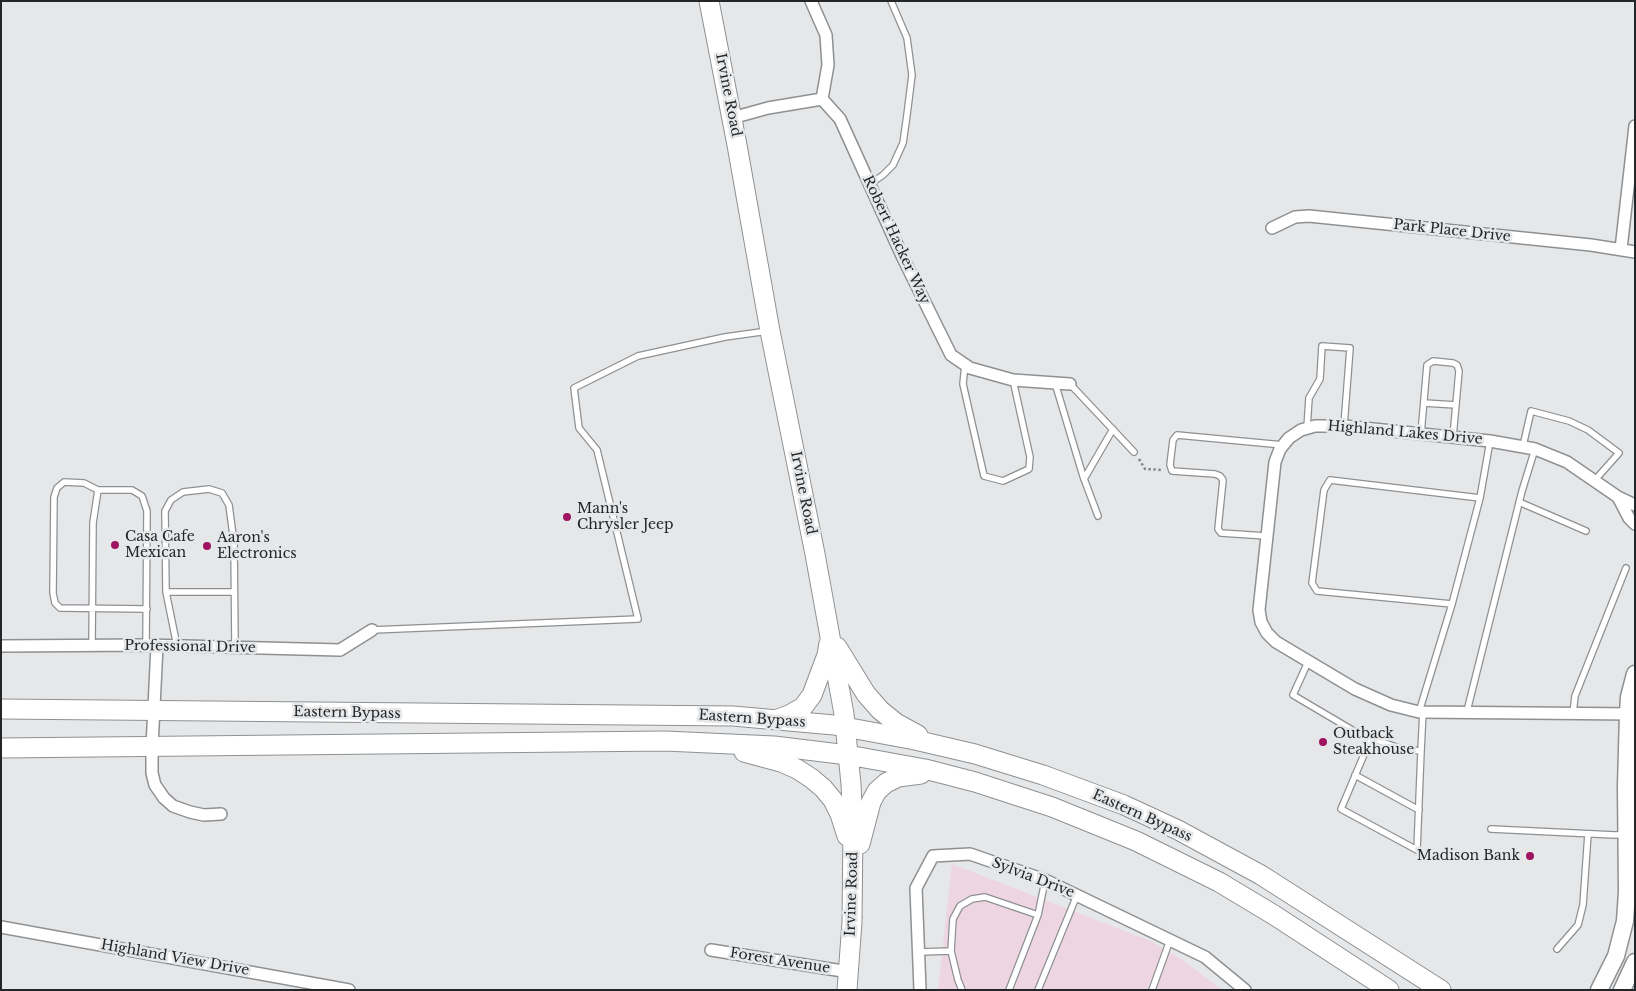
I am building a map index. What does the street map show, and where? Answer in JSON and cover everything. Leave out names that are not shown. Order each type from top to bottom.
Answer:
[{"type":"main road","name":"Irvine Road","points":[[709,1],[770,331],[830,637],[845,727],[853,826],[854,867],[848,981]]},
{"type":"main road","points":[[777,719],[789,715],[803,706],[812,696],[827,655],[830,637]]},
{"type":"main road","points":[[830,637],[866,694],[880,710],[896,723],[939,746]]},
{"type":"main road","name":"Eastern Bypass","points":[[1,709],[683,715],[777,719],[845,727],[939,746],[996,760],[1070,784],[1124,805],[1178,830],[1268,879],[1441,990]]},
{"type":"main road","points":[[702,742],[781,762],[811,778],[828,794],[840,814],[854,867]]},
{"type":"main road","name":"Eastern Bypass","points":[[1,748],[702,742],[774,746],[848,755],[944,774],[1080,817],[1164,854],[1219,882],[1266,910],[1388,990]]},
{"type":"main road","points":[[854,867],[871,802],[877,791],[886,783],[898,777],[912,774],[944,774]]},
{"type":"street","points":[[732,118],[768,108],[822,99],[828,65],[826,35],[811,1]]},
{"type":"street","name":"Robert Hacker Way","points":[[822,99],[840,119],[903,258],[951,356],[970,368],[1013,380],[1070,384]]},
{"type":"street","points":[[1620,249],[1635,126]]},
{"type":"street","name":"Park Place Drive","points":[[1272,228],[1295,217],[1310,216],[1635,252]]},
{"type":"street","name":"Highland Lakes Drive","points":[[1283,445],[1289,438],[1301,430],[1330,425],[1523,446],[1567,462],[1595,480],[1618,497],[1629,518],[1635,524]]},
{"type":"street","points":[[1283,445],[1275,462],[1259,596],[1261,622],[1267,633],[1276,642],[1373,698],[1391,705],[1421,712],[1631,714]]},
{"type":"street","points":[[1618,497],[1635,505]]},
{"type":"street","name":"Professional Drive","points":[[1,646],[177,646],[340,650],[372,630]]},
{"type":"street","points":[[151,646],[154,711],[152,773],[155,785],[164,798],[174,806],[204,815],[221,814]]},
{"type":"street","points":[[1599,990],[1616,956],[1622,939],[1631,893],[1631,714],[1629,697],[1635,674]]},
{"type":"street","name":"Sylvia Drive","points":[[920,990],[916,888],[933,856],[970,854],[1045,880],[1205,956],[1246,990]]},
{"type":"street","name":"Highland View Drive","points":[[1,927],[349,990]]},
{"type":"street","name":"Forest Avenue","points":[[711,950],[848,981]]},
{"type":"street","points":[[1622,990],[1635,962]]},
{"type":"lane","points":[[870,184],[893,165],[903,143],[912,75],[907,38],[892,1]]},
{"type":"lane","points":[[372,630],[638,619],[597,450],[579,428],[574,388],[638,356],[726,337],[770,331]]},
{"type":"lane","points":[[1308,428],[1309,398],[1320,379],[1322,346],[1350,348],[1344,426]]},
{"type":"lane","points":[[1421,434],[1427,365],[1433,361],[1453,362],[1457,365],[1459,371],[1452,437]]},
{"type":"lane","points":[[965,364],[963,384],[984,476],[1003,481],[1029,469],[1030,457],[1013,380]]},
{"type":"lane","points":[[1055,383],[1084,479],[1098,516]]},
{"type":"lane","points":[[1070,384],[1134,452]]},
{"type":"lane","points":[[1424,403],[1456,405]]},
{"type":"lane","points":[[1523,446],[1531,411],[1569,422],[1588,430],[1619,453],[1595,480]]},
{"type":"lane","points":[[1084,479],[1113,429]]},
{"type":"lane","points":[[1266,536],[1221,533],[1218,529],[1223,480],[1220,476],[1172,471],[1170,465],[1173,440],[1177,434],[1283,445]]},
{"type":"lane","points":[[1371,738],[1341,809],[1418,850],[1421,712],[1480,498],[1490,441]]},
{"type":"lane","points":[[1467,711],[1519,502],[1535,449]]},
{"type":"lane","points":[[1452,604],[1317,591],[1312,583],[1324,490],[1330,480],[1480,498]]},
{"type":"lane","points":[[146,609],[60,608],[55,603],[52,593],[54,498],[57,488],[64,482],[84,482],[98,490],[132,490],[142,496],[147,512],[146,609],[151,646]]},
{"type":"lane","points":[[177,646],[166,592],[165,511],[171,500],[183,492],[210,489],[222,494],[229,505],[234,543],[234,648]]},
{"type":"lane","points":[[92,645],[93,523],[98,490]]},
{"type":"lane","points":[[1519,502],[1586,530]]},
{"type":"lane","points":[[1573,713],[1575,696],[1626,568]]},
{"type":"lane","points":[[166,592],[234,592]]},
{"type":"lane","points":[[1308,662],[1294,695],[1359,734],[1402,749],[1421,751]]},
{"type":"lane","points":[[1356,775],[1419,810]]},
{"type":"lane","points":[[1491,830],[1631,834]]},
{"type":"lane","points":[[1557,949],[1578,925],[1583,904],[1588,834]]},
{"type":"lane","points":[[1009,990],[1038,915],[1045,880]]},
{"type":"lane","points":[[1038,990],[1077,895]]},
{"type":"lane","points":[[962,990],[951,951],[953,919],[960,906],[972,899],[985,897],[1038,915]]},
{"type":"lane","points":[[1152,990],[1170,940]]},
{"type":"lane","points":[[919,952],[951,951]]},
{"type":"path","points":[[1134,452],[1145,469],[1172,471]]},
{"type":"shaded area","points":[[952,864],[1153,942],[1184,961],[1222,990],[938,990]]},
{"type":"place","name":"Mann's Chrysler Jeep","points":[[567,517]]},
{"type":"place","name":"Casa Cafe Mexican","points":[[115,545]]},
{"type":"place","name":"Aaron's Electronics","points":[[207,546]]},
{"type":"place","name":"Outback Steakhouse","points":[[1323,742]]},
{"type":"place","name":"Madison Bank","points":[[1530,856]]}]
